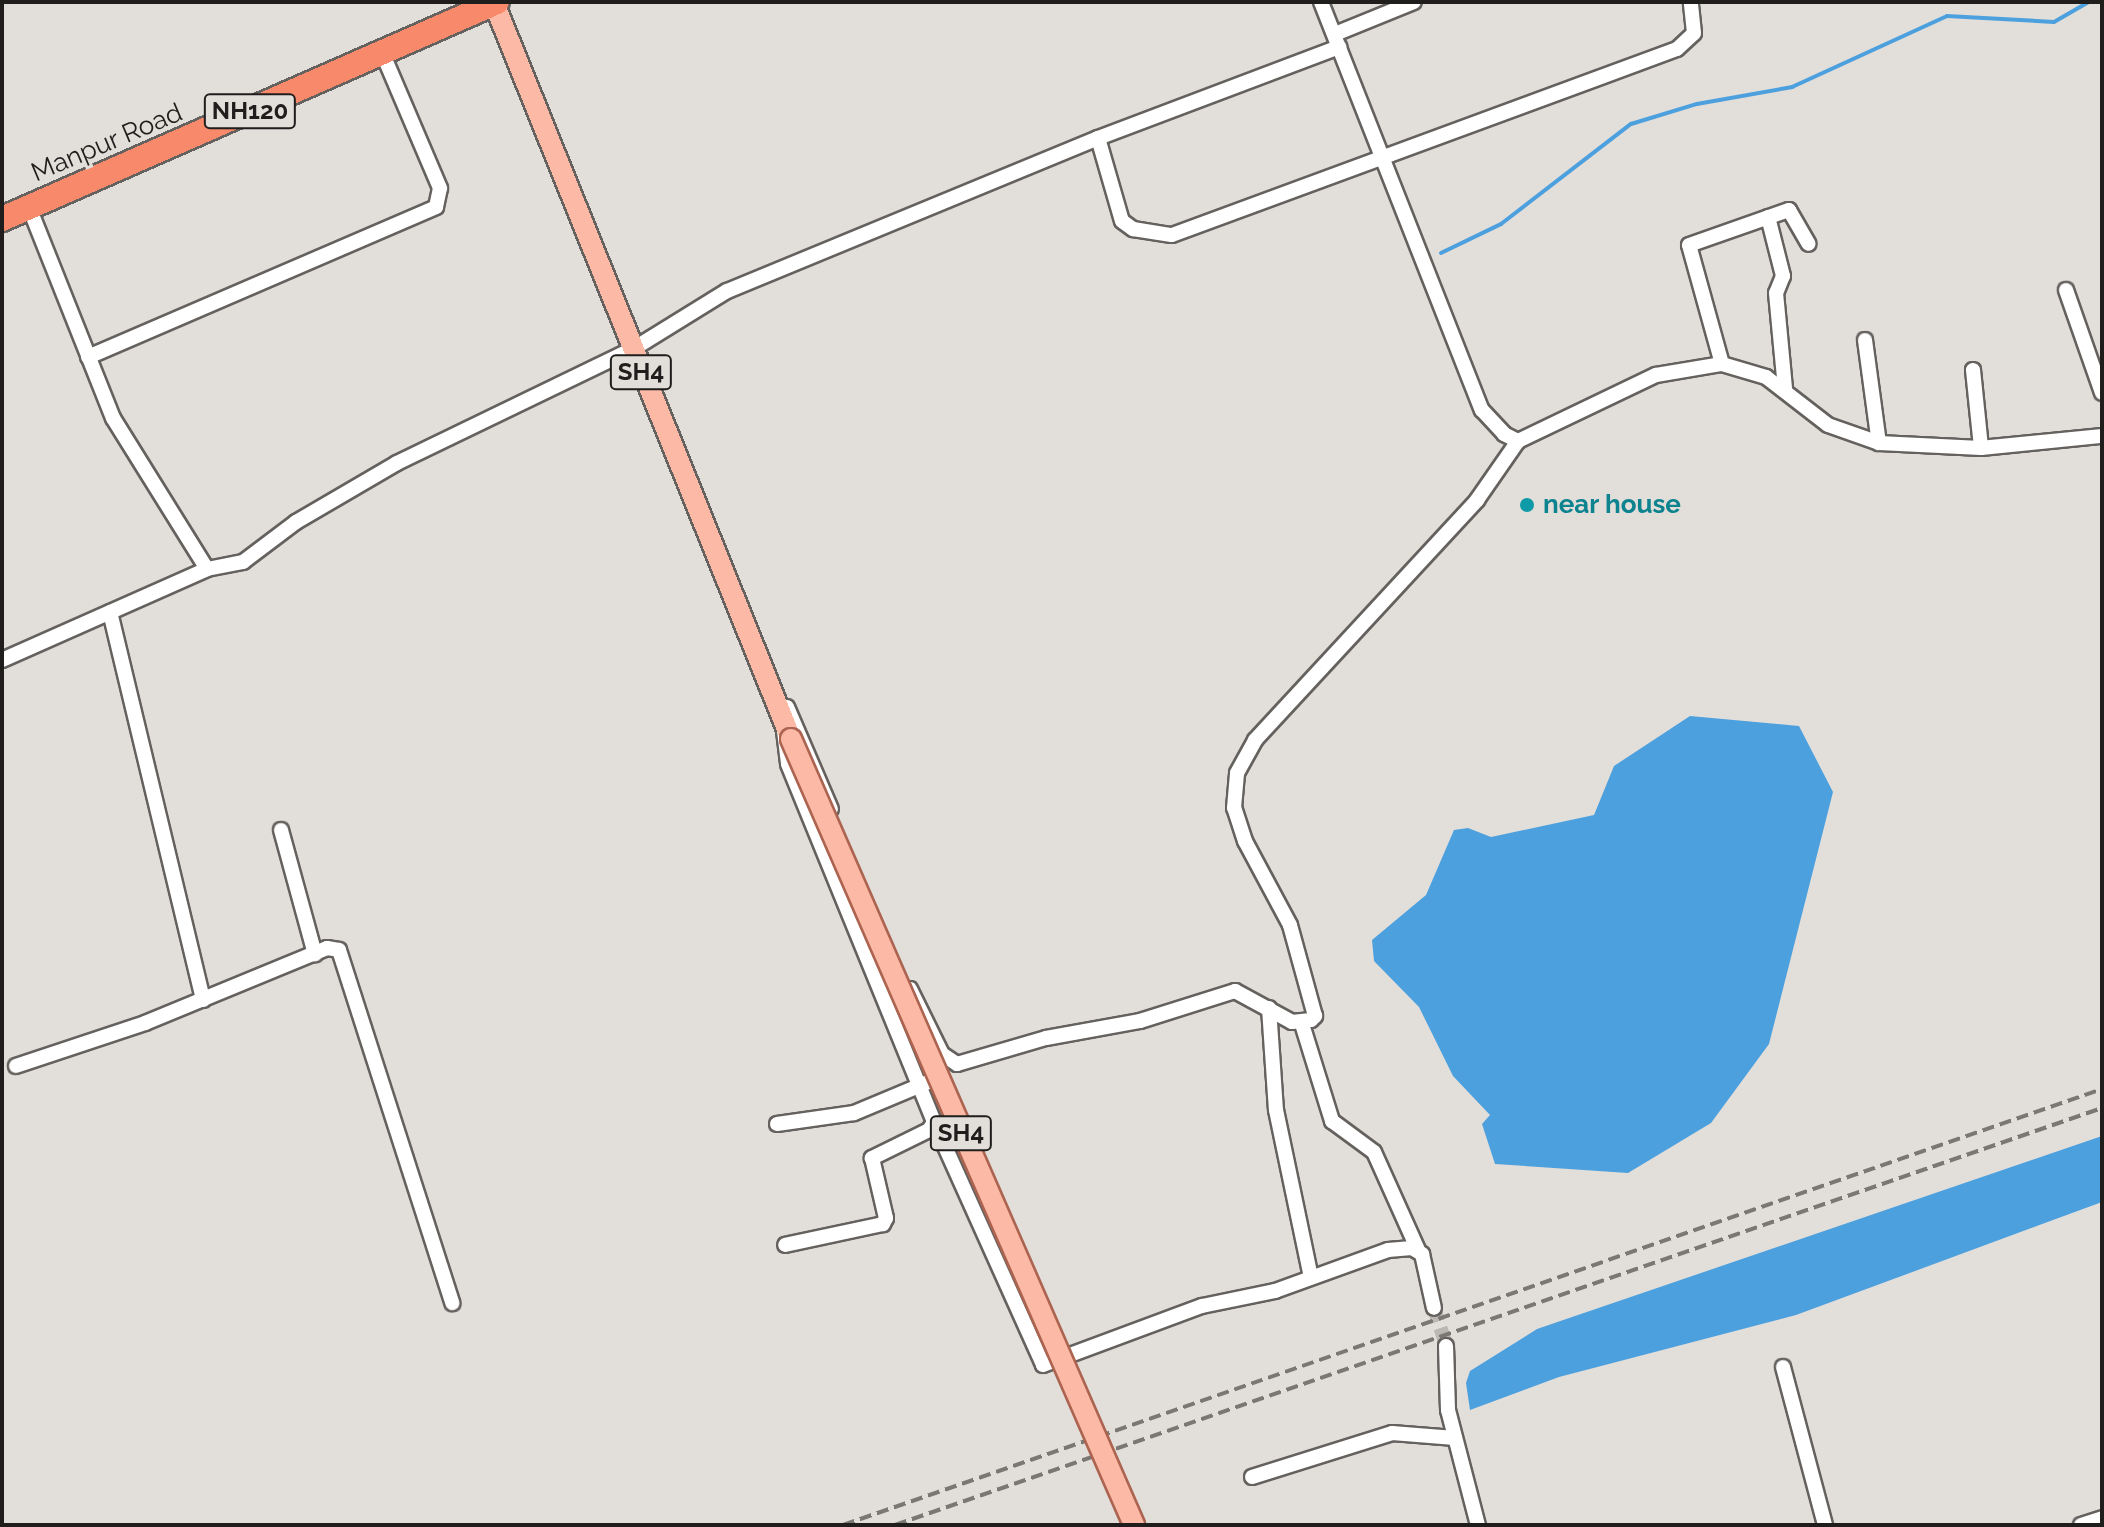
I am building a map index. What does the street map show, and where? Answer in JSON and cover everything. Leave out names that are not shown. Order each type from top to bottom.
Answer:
[{"type":"highway","name":"Manpur Road","points":[[2,219],[496,3]]},
{"type":"main road","name":"SH4","points":[[496,3],[787,731],[1134,1525]]},
{"type":"street","points":[[1321,2],[1385,154],[1482,410],[1498,430],[1518,441]]},
{"type":"street","points":[[2,660],[207,569],[243,562],[296,522],[397,463],[633,349],[727,291],[1337,40],[1414,2]]},
{"type":"street","points":[[1098,138],[1122,221],[1133,229],[1172,235],[1677,49],[1694,33],[1691,2]]},
{"type":"street","points":[[88,357],[436,207],[440,188],[382,52]]},
{"type":"street","points":[[29,207],[88,357],[138,465],[207,569]]},
{"type":"street","points":[[1722,364],[1689,245],[1792,210],[1809,244]]},
{"type":"street","points":[[1768,217],[1783,276],[1776,293],[1785,389]]},
{"type":"street","points":[[2066,290],[2102,393]]},
{"type":"street","points":[[1865,340],[1879,443]]},
{"type":"street","points":[[1302,1024],[1315,1016],[1290,925],[1245,841],[1234,808],[1237,773],[1255,740],[1477,500],[1518,441],[1656,375],[1722,364],[1752,370],[1785,389],[1828,425],[1879,443],[1981,448],[2102,436]]},
{"type":"street","points":[[1973,370],[1981,448]]},
{"type":"street","points":[[110,612],[203,1000]]},
{"type":"street","points":[[771,685],[808,748],[890,949],[942,1054],[955,1064]]},
{"type":"street","points":[[787,731],[788,764],[934,1122],[1043,1365],[1202,1306],[1257,1296],[1388,1250],[1418,1250]]},
{"type":"street","points":[[281,830],[315,954]]},
{"type":"street","points":[[16,1066],[203,1000],[332,948],[343,956],[452,1303]]},
{"type":"street","points":[[777,1124],[845,1115],[921,1088],[955,1064],[1046,1038],[1140,1021],[1229,992],[1242,992],[1302,1024],[1332,1121],[1374,1152],[1425,1261],[1434,1308]]},
{"type":"street","points":[[1269,1008],[1276,1110],[1311,1277]]},
{"type":"street","points":[[785,1245],[883,1224],[886,1215],[872,1158],[929,1130],[934,1122]]},
{"type":"street","points":[[1446,1346],[1448,1410],[1478,1525]]},
{"type":"street","points":[[1783,1367],[1825,1525]]},
{"type":"street","points":[[1252,1477],[1392,1433],[1455,1438]]},
{"type":"street","points":[[2081,1525],[2102,1518]]},
{"type":"water","points":[[1690,716],[1799,726],[1833,792],[1769,1044],[1711,1123],[1628,1173],[1495,1164],[1482,1124],[1490,1115],[1453,1076],[1419,1007],[1374,961],[1372,940],[1426,895],[1454,830],[1468,828],[1491,837],[1594,815],[1614,766]]},
{"type":"water","points":[[2102,1136],[2102,1202],[1796,1315],[1559,1377],[1470,1410],[1466,1383],[1470,1371],[1537,1329]]},
{"type":"waterway","points":[[1441,253],[1501,224],[1631,124],[1697,104],[1792,87],[1947,16],[2054,22],[2088,2]]},
{"type":"tunnel","points":[[1434,1308],[1446,1346]]},
{"type":"railway","points":[[843,1525],[2102,1089]]},
{"type":"railway","points":[[895,1525],[2102,1108]]},
{"type":"place","name":"near house","points":[[1527,505]]}]
